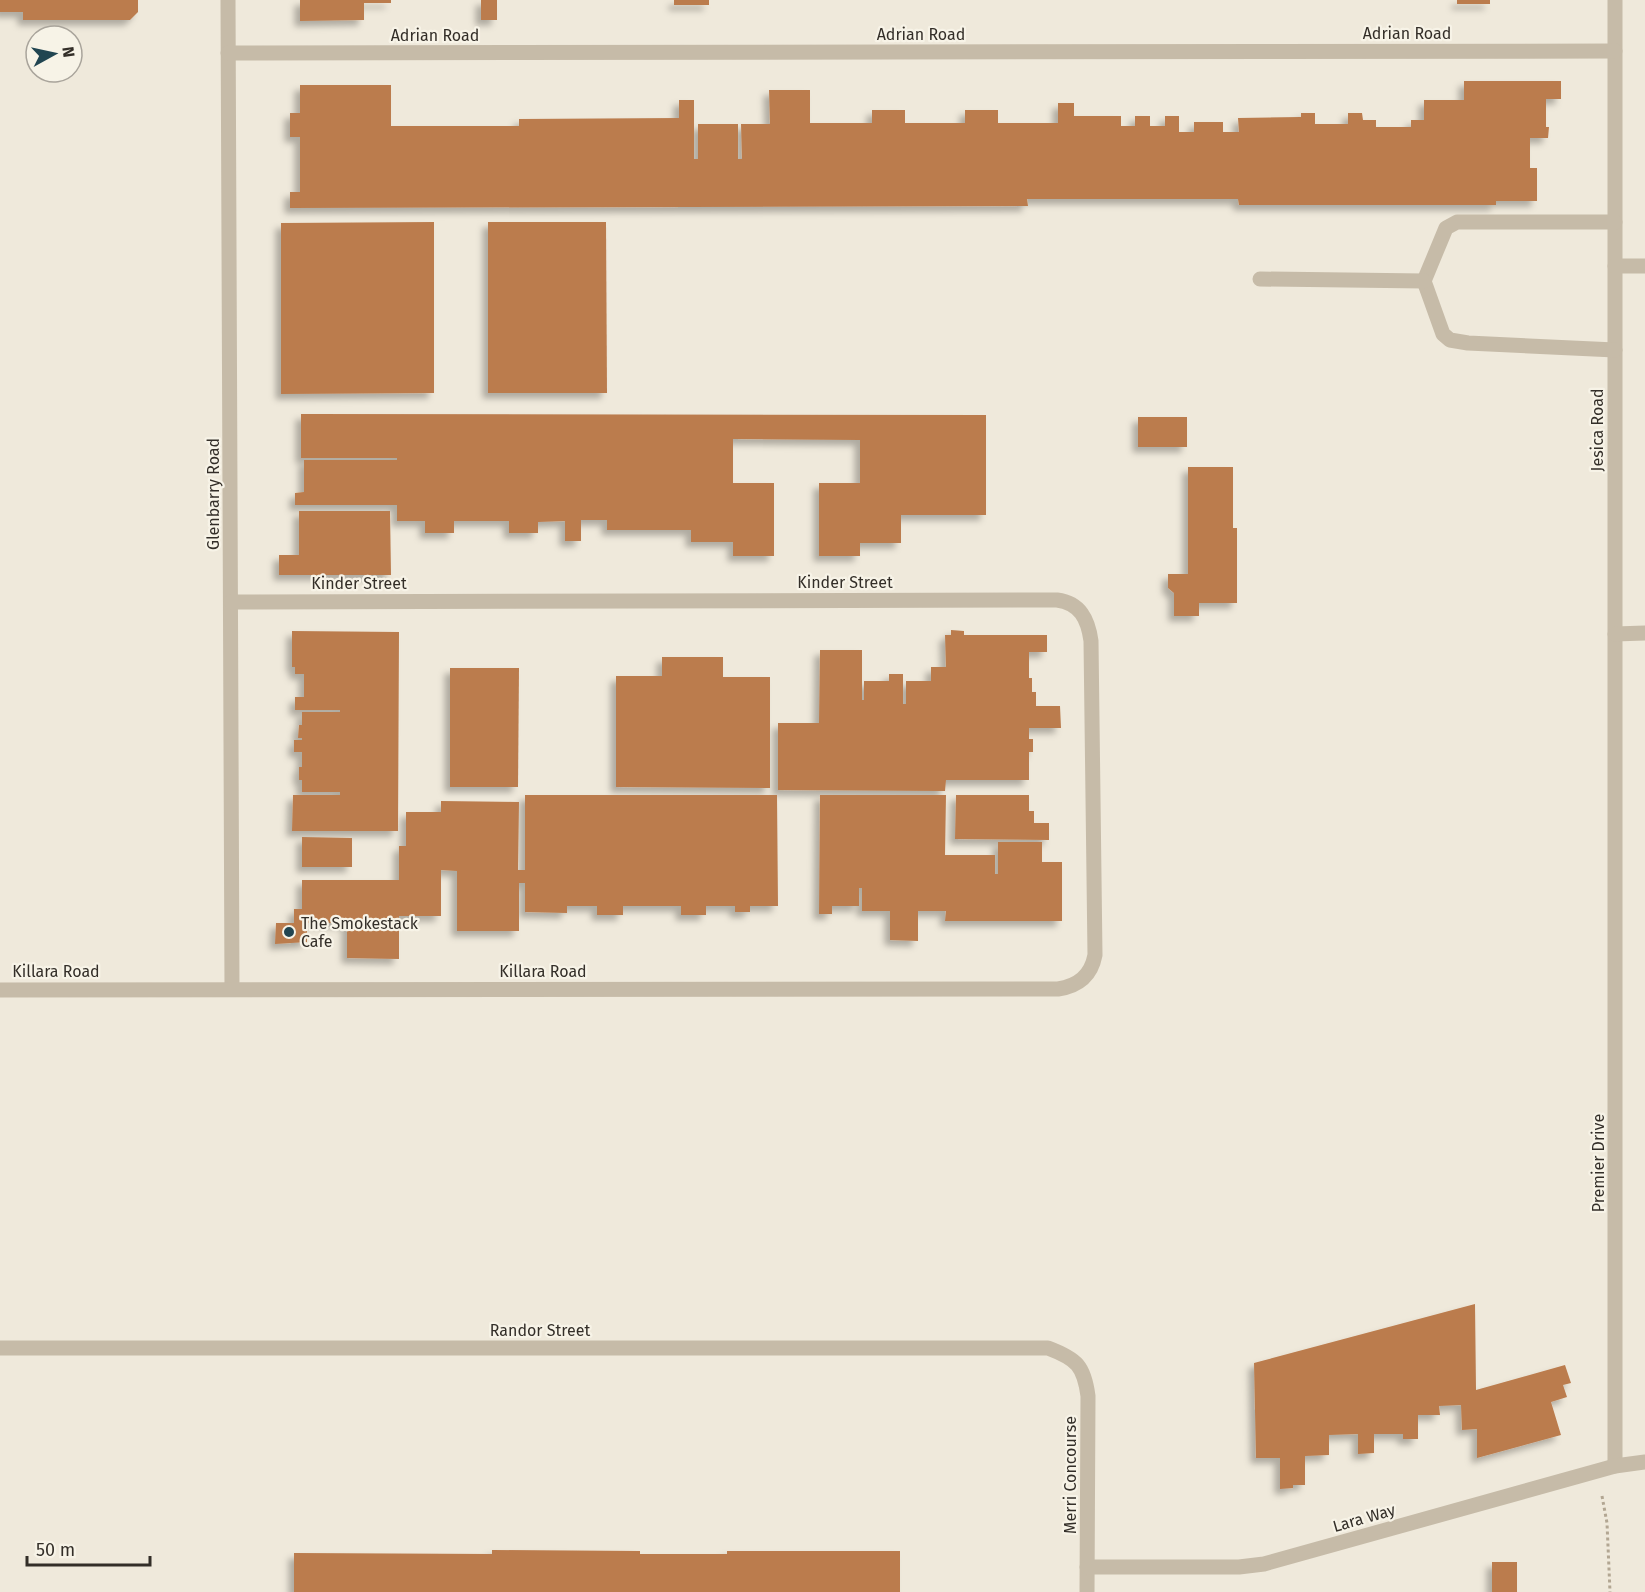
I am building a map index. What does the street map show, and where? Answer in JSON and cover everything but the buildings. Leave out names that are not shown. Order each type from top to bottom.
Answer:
[{"type":"street","name":"Glenbarry Road","points":[[228,0],[232,988]]},
{"type":"street","name":"Jesica Road","points":[[1615,0],[1616,861]]},
{"type":"street","name":"Adrian Road","points":[[228,53],[1615,51]]},
{"type":"street","points":[[1615,222],[1457,222],[1446,228],[1424,280],[1440,327],[1450,340],[1468,343],[1615,350]]},
{"type":"street","points":[[1615,266],[1645,266]]},
{"type":"street","points":[[1260,279],[1424,280]]},
{"type":"street","name":"Kinder Street","points":[[231,602],[1067,601],[1081,611],[1088,625],[1091,641],[1095,955],[1089,972],[1083,980]]},
{"type":"street","points":[[1615,634],[1645,633]]},
{"type":"street","name":"Premier Drive","points":[[1616,861],[1616,1467]]},
{"type":"street","name":"Killara Road","points":[[0,990],[1058,989],[1074,986],[1083,980]]},
{"type":"street","name":"Randor Street","points":[[0,1348],[1048,1348],[1065,1354],[1076,1362]]},
{"type":"street","name":"Merri Concourse","points":[[1076,1362],[1086,1376],[1088,1396],[1087,1592]]},
{"type":"street","name":"Lara Way","points":[[1087,1567],[1239,1567],[1264,1564],[1616,1467],[1645,1462]]},
{"type":"path","points":[[1602,1496],[1607,1523],[1610,1592]]},
{"type":"place","name":"The Smokestack Cafe","points":[[289,932]]}]
